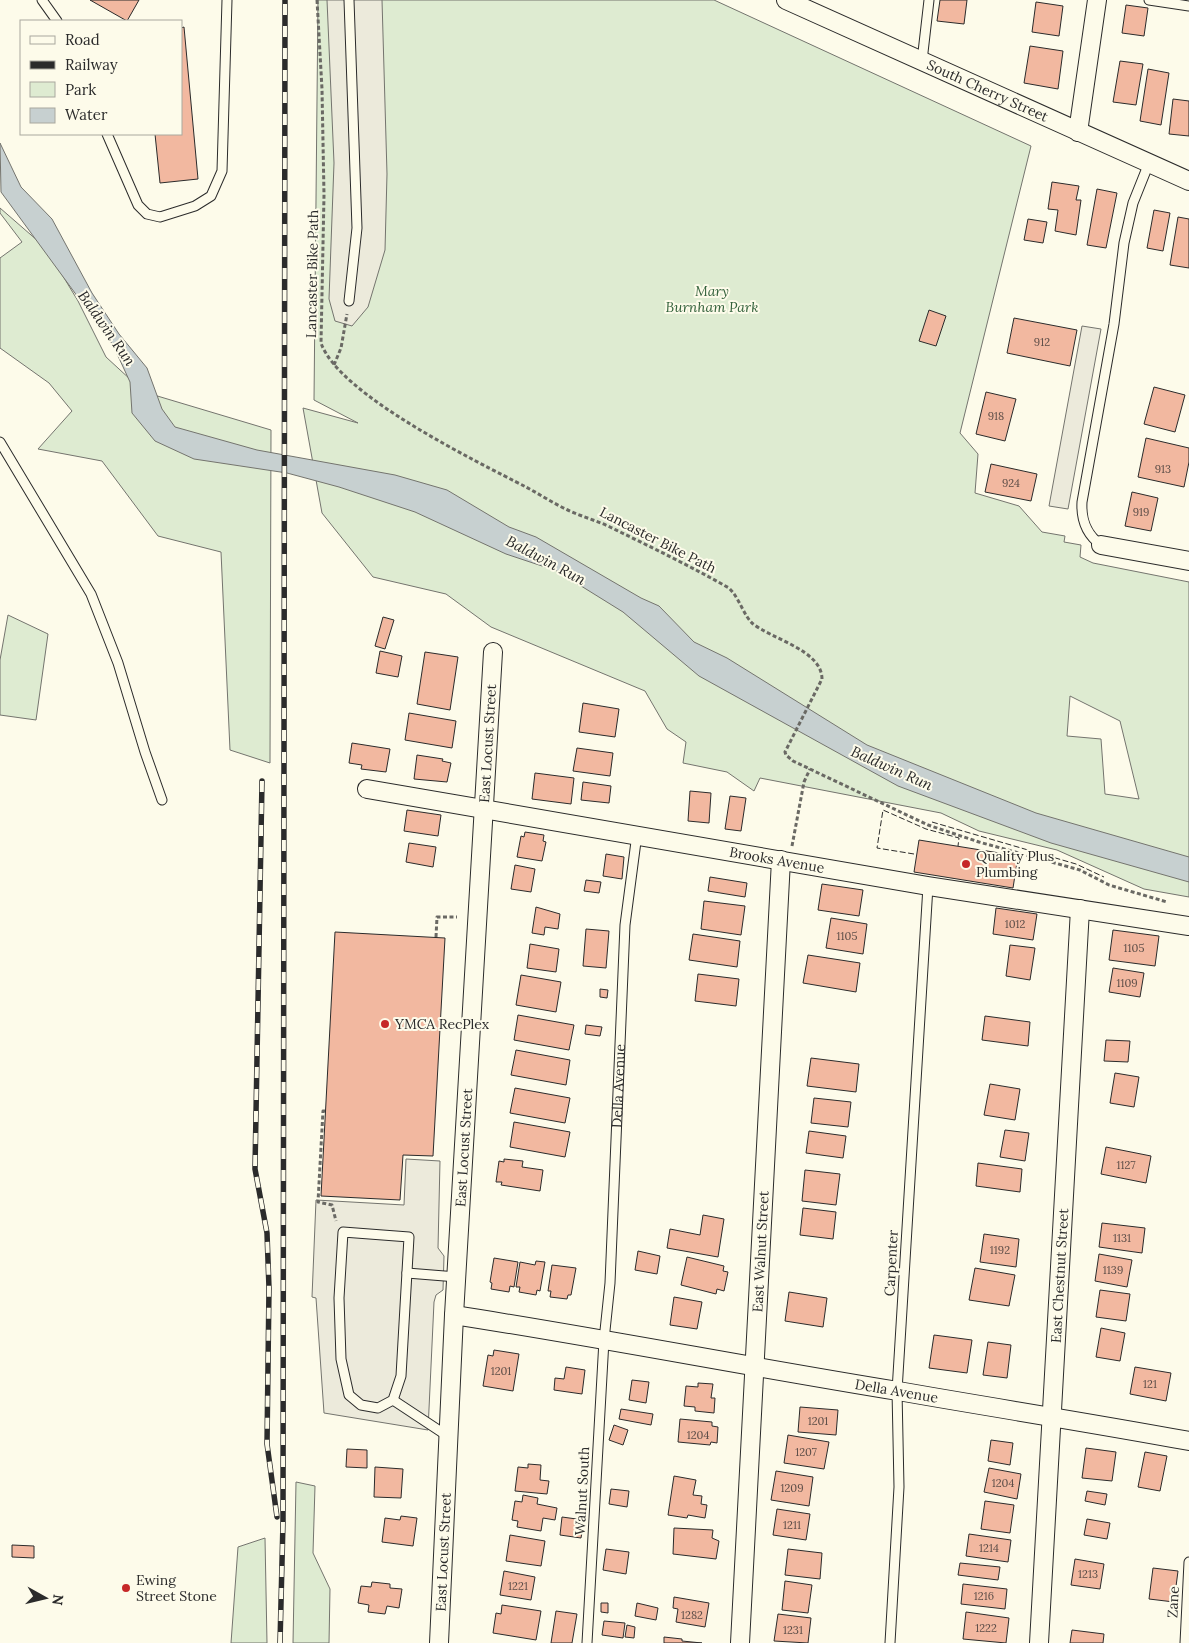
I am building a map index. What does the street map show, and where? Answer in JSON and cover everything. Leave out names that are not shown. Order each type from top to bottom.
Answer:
[{"type":"street","name":"South Cherry Street","points":[[786,0],[1189,181]]},
{"type":"street","points":[[1078,132],[1097,0]]},
{"type":"street","points":[[1101,545],[1189,561]]},
{"type":"street","name":"East Locust Street","points":[[439,1643],[454,1315],[482,808],[493,652]]},
{"type":"street","name":"Brooks Avenue","points":[[367,788],[928,886],[1189,926]]},
{"type":"street","name":"East Walnut Street","points":[[740,1643],[754,1365],[786,861]]},
{"type":"street","name":"East Chestnut Street","points":[[1039,1643],[1080,909]]},
{"type":"street","name":"Della Avenue","points":[[454,1315],[897,1391],[1052,1415],[1189,1441]]},
{"type":"lane","points":[[42,0],[56,20]]},
{"type":"lane","points":[[107,135],[138,205],[147,214],[160,217],[196,206],[211,196],[222,171],[227,0]]},
{"type":"lane","points":[[349,301],[357,228],[350,0]]},
{"type":"lane","points":[[922,61],[929,0]]},
{"type":"lane","points":[[1149,0],[1189,6]]},
{"type":"lane","points":[[1101,545],[1093,539],[1083,522],[1082,502],[1114,324],[1124,244],[1133,203],[1149,163]]},
{"type":"lane","points":[[0,442],[91,594],[118,663],[145,752],[162,800]]},
{"type":"lane","name":"Della Avenue","points":[[604,1340],[610,1274],[625,925],[637,834]]},
{"type":"lane","name":"Carpenter","points":[[890,1643],[898,1487],[897,1391],[928,886]]},
{"type":"lane","points":[[342,1232],[409,1237],[407,1273],[401,1376],[393,1400],[378,1408],[361,1405],[349,1395],[341,1359],[339,1298],[342,1232]]},
{"type":"lane","points":[[407,1273],[457,1276]]},
{"type":"lane","name":"Walnut South","points":[[587,1643],[604,1340]]},
{"type":"lane","points":[[393,1400],[449,1437]]},
{"type":"lane","name":"Zane","points":[[1185,1643],[1189,1562]]},
{"type":"path","name":"Lancaster Bike Path","points":[[317,0],[322,89],[324,195],[321,343],[324,353],[334,365],[388,409],[459,453],[572,512],[616,530],[729,588],[741,602],[751,622],[804,653],[819,666],[822,672],[819,687],[785,752],[788,758],[928,825],[979,842],[1080,870],[1109,885],[1173,903]]},
{"type":"path","points":[[334,365],[341,348],[349,301]]},
{"type":"path","points":[[786,861],[804,782],[810,769]]},
{"type":"path","points":[[436,937],[437,917],[457,917]]},
{"type":"path","points":[[326,1111],[323,1110],[318,1202],[332,1205],[334,1217],[342,1232]]},
{"type":"green space","name":"Mary Burnham Park","points":[[318,0],[714,0],[1031,146],[960,433],[978,454],[975,493],[1019,506],[1042,532],[1065,536],[1064,542],[1081,545],[1080,557],[1093,563],[1189,582],[1189,897],[1144,889],[1057,850],[979,831],[941,813],[760,778],[754,791],[727,772],[683,763],[686,742],[667,729],[645,691],[491,627],[446,594],[373,577],[322,513],[303,408],[358,423],[314,400]],"holes":[[[1070,696],[1120,721],[1139,799],[1105,794],[1101,739],[1067,736]]]},
{"type":"green space","points":[[0,208],[46,248],[78,301],[106,357],[144,392],[271,430],[270,763],[230,750],[221,552],[158,536],[102,461],[38,449],[72,411],[49,383],[0,348],[0,258],[22,242],[0,213]]},
{"type":"green space","points":[[8,615],[48,634],[36,720],[0,715],[0,660]]},
{"type":"green space","points":[[296,1482],[315,1486],[313,1553],[330,1589],[329,1643],[293,1643]]},
{"type":"green space","points":[[265,1538],[267,1643],[231,1643],[238,1547]]},
{"type":"shaded area","points":[[327,0],[382,0],[387,174],[385,250],[368,307],[352,326],[335,321],[329,299],[334,163]]},
{"type":"shaded area","points":[[1082,326],[1101,329],[1068,509],[1049,506]]},
{"type":"shaded area","points":[[406,1159],[440,1161],[438,1248],[444,1256],[443,1290],[436,1295],[434,1302],[428,1430],[324,1413],[316,1298],[312,1297],[316,1200],[404,1205]]},
{"type":"water","name":"Baldwin Run","points":[[0,143],[21,187],[52,219],[92,293],[119,334],[147,368],[162,409],[175,427],[257,450],[395,475],[447,490],[509,527],[536,537],[641,598],[659,606],[694,642],[727,658],[867,745],[1036,813],[1189,857],[1189,882],[1051,843],[898,786],[699,676],[623,612],[557,571],[506,554],[415,512],[339,487],[287,473],[194,459],[155,441],[132,413],[130,382],[113,345],[1,192]]},
{"type":"building","points":[[90,0],[139,0],[128,20]]},
{"type":"building","points":[[940,0],[967,0],[964,24],[937,21]]},
{"type":"building","points":[[1036,2],[1063,6],[1059,36],[1032,32]]},
{"type":"building","points":[[1126,5],[1148,8],[1144,36],[1122,33]]},
{"type":"building","points":[[184,27],[198,179],[160,183],[155,135],[182,135],[182,28]]},
{"type":"building","points":[[1030,46],[1063,51],[1058,89],[1024,83]]},
{"type":"building","points":[[1120,61],[1143,64],[1136,105],[1113,102]]},
{"type":"building","points":[[1148,69],[1169,73],[1161,125],[1140,121]]},
{"type":"building","points":[[1173,99],[1189,101],[1189,136],[1169,134]]},
{"type":"building","points":[[1052,182],[1079,186],[1076,200],[1081,200],[1076,235],[1055,231],[1058,210],[1048,209]]},
{"type":"building","points":[[1097,189],[1117,193],[1106,248],[1087,245]]},
{"type":"building","points":[[1154,210],[1170,213],[1163,251],[1147,248]]},
{"type":"building","points":[[1178,217],[1189,219],[1189,268],[1170,265]]},
{"type":"building","points":[[1028,219],[1047,222],[1043,243],[1024,240]]},
{"type":"building","points":[[929,310],[946,316],[936,346],[919,341]]},
{"type":"building","points":[[1014,318],[1077,330],[1070,366],[1007,353]]},
{"type":"building","points":[[1154,387],[1185,395],[1175,432],[1144,424]]},
{"type":"building","points":[[986,392],[1016,399],[1005,441],[976,434]]},
{"type":"building","points":[[1146,438],[1189,448],[1189,462],[1184,487],[1138,477]]},
{"type":"building","points":[[991,464],[1037,474],[1031,501],[985,492]]},
{"type":"building","points":[[1132,492],[1158,498],[1151,531],[1125,526]]},
{"type":"building","points":[[383,617],[394,620],[385,649],[375,646]]},
{"type":"building","points":[[380,651],[402,656],[398,677],[376,673]]},
{"type":"building","points":[[425,652],[458,657],[450,710],[417,704]]},
{"type":"building","points":[[583,703],[619,709],[615,737],[579,732]]},
{"type":"building","points":[[409,713],[456,721],[452,748],[405,740]]},
{"type":"building","points":[[352,743],[390,749],[386,772],[361,769],[362,765],[349,763]]},
{"type":"building","points":[[577,748],[613,753],[610,776],[573,771]]},
{"type":"building","points":[[417,755],[443,759],[442,761],[451,763],[447,782],[414,779]]},
{"type":"building","points":[[535,773],[574,778],[571,804],[532,799]]},
{"type":"building","points":[[583,782],[611,786],[609,803],[581,800]]},
{"type":"building","points":[[690,791],[711,793],[709,823],[688,821]]},
{"type":"building","points":[[730,796],[746,798],[741,831],[725,829]]},
{"type":"building","points":[[407,810],[441,815],[438,836],[404,831]]},
{"type":"building","points":[[525,832],[544,835],[543,841],[546,842],[542,861],[517,857],[521,836],[524,837]]},
{"type":"building","name":"Quality Plus Plumbing","points":[[919,840],[1018,856],[1013,888],[914,872]]},
{"type":"building","points":[[409,843],[436,847],[433,867],[406,862]]},
{"type":"building","points":[[606,854],[624,857],[622,879],[603,876]]},
{"type":"building","points":[[515,865],[535,869],[531,892],[511,889]]},
{"type":"building","points":[[710,877],[747,883],[745,897],[708,891]]},
{"type":"building","points":[[586,880],[601,882],[599,893],[584,891]]},
{"type":"building","points":[[822,884],[863,890],[859,916],[818,910]]},
{"type":"building","points":[[704,901],[745,906],[741,935],[701,929]]},
{"type":"building","points":[[536,907],[560,914],[558,929],[545,927],[544,935],[532,933]]},
{"type":"building","points":[[996,908],[1037,914],[1033,940],[993,934]]},
{"type":"building","points":[[831,918],[867,924],[863,954],[826,948]]},
{"type":"building","points":[[586,929],[609,931],[606,968],[583,966]]},
{"type":"building","points":[[1113,930],[1159,936],[1155,966],[1109,960]]},
{"type":"building","name":"YMCA RecPlex","points":[[335,932],[445,938],[433,1156],[403,1155],[400,1200],[321,1196]]},
{"type":"building","points":[[693,934],[740,941],[737,967],[689,960]]},
{"type":"building","points":[[530,944],[559,949],[556,972],[527,968]]},
{"type":"building","points":[[1010,945],[1035,948],[1030,980],[1006,976]]},
{"type":"building","points":[[808,955],[860,963],[856,992],[803,983]]},
{"type":"building","points":[[1113,968],[1144,973],[1140,997],[1109,992]]},
{"type":"building","points":[[698,974],[739,979],[736,1006],[695,1001]]},
{"type":"building","points":[[521,975],[561,982],[556,1012],[516,1005]]},
{"type":"building","points":[[600,989],[608,990],[607,998],[600,997]]},
{"type":"building","points":[[518,1015],[574,1025],[569,1050],[514,1040]]},
{"type":"building","points":[[985,1016],[1030,1022],[1028,1046],[982,1040]]},
{"type":"building","points":[[586,1025],[602,1027],[600,1036],[585,1034]]},
{"type":"building","points":[[1106,1040],[1130,1041],[1128,1062],[1104,1061]]},
{"type":"building","points":[[516,1050],[570,1060],[566,1085],[511,1075]]},
{"type":"building","points":[[811,1058],[859,1064],[856,1092],[807,1086]]},
{"type":"building","points":[[1115,1073],[1139,1077],[1134,1107],[1110,1103]]},
{"type":"building","points":[[990,1084],[1020,1089],[1015,1120],[984,1115]]},
{"type":"building","points":[[515,1088],[570,1098],[565,1123],[510,1113]]},
{"type":"building","points":[[814,1098],[851,1102],[848,1127],[811,1123]]},
{"type":"building","points":[[514,1122],[570,1132],[565,1157],[510,1147]]},
{"type":"building","points":[[1005,1130],[1029,1133],[1025,1161],[1000,1157]]},
{"type":"building","points":[[809,1131],[846,1136],[843,1158],[806,1153]]},
{"type":"building","points":[[1106,1147],[1151,1156],[1146,1183],[1101,1174]]},
{"type":"building","points":[[504,1159],[523,1161],[522,1167],[543,1170],[540,1191],[501,1185],[502,1182],[496,1182],[499,1161],[504,1162]]},
{"type":"building","points":[[978,1163],[1022,1169],[1020,1192],[976,1186]]},
{"type":"building","points":[[805,1170],[840,1174],[836,1205],[802,1201]]},
{"type":"building","points":[[803,1208],[836,1212],[833,1239],[800,1235]]},
{"type":"building","points":[[703,1215],[724,1219],[718,1257],[667,1248],[670,1229],[700,1235]]},
{"type":"building","points":[[1102,1223],[1145,1228],[1142,1253],[1099,1247]]},
{"type":"building","points":[[984,1234],[1019,1239],[1016,1267],[980,1262]]},
{"type":"building","points":[[638,1251],[660,1256],[657,1274],[635,1270]]},
{"type":"building","points":[[1099,1254],[1132,1260],[1127,1287],[1095,1281]]},
{"type":"building","points":[[687,1257],[724,1266],[723,1271],[728,1272],[724,1291],[717,1289],[716,1294],[681,1285]]},
{"type":"building","points":[[494,1258],[518,1262],[514,1287],[510,1286],[509,1292],[491,1289],[492,1283],[490,1282]]},
{"type":"building","points":[[536,1261],[545,1262],[540,1291],[537,1290],[536,1295],[519,1292],[520,1287],[516,1287],[520,1262],[535,1265]]},
{"type":"building","points":[[552,1265],[576,1268],[571,1295],[568,1295],[567,1299],[550,1297],[551,1291],[548,1291]]},
{"type":"building","points":[[975,1268],[1015,1275],[1009,1306],[969,1300]]},
{"type":"building","points":[[1100,1290],[1130,1294],[1126,1321],[1096,1317]]},
{"type":"building","points":[[789,1292],[827,1298],[823,1327],[785,1321]]},
{"type":"building","points":[[674,1297],[702,1302],[697,1329],[670,1325]]},
{"type":"building","points":[[1101,1328],[1125,1333],[1120,1361],[1096,1357]]},
{"type":"building","points":[[934,1335],[972,1340],[967,1373],[929,1368]]},
{"type":"building","points":[[988,1342],[1011,1345],[1007,1378],[983,1375]]},
{"type":"building","points":[[494,1350],[519,1354],[513,1391],[483,1386],[488,1355],[493,1356]]},
{"type":"building","points":[[566,1367],[585,1370],[582,1394],[554,1390],[555,1378],[564,1379]]},
{"type":"building","points":[[1135,1367],[1171,1373],[1166,1401],[1130,1394]]},
{"type":"building","points":[[632,1380],[649,1382],[646,1403],[629,1400]]},
{"type":"building","points":[[698,1383],[713,1384],[711,1398],[715,1398],[714,1413],[695,1411],[695,1407],[684,1406],[686,1386],[698,1387]]},
{"type":"building","points":[[800,1407],[838,1410],[836,1435],[798,1432]]},
{"type":"building","points":[[621,1409],[653,1414],[651,1425],[619,1419]]},
{"type":"building","points":[[680,1419],[712,1422],[712,1426],[718,1427],[717,1443],[711,1442],[710,1445],[678,1442]]},
{"type":"building","points":[[614,1425],[628,1430],[623,1445],[609,1440]]},
{"type":"building","points":[[788,1435],[829,1442],[824,1469],[784,1463]]},
{"type":"building","points":[[991,1440],[1013,1443],[1010,1465],[988,1461]]},
{"type":"building","points":[[1086,1448],[1116,1452],[1112,1481],[1082,1478]]},
{"type":"building","points":[[347,1449],[367,1450],[367,1468],[346,1467]]},
{"type":"building","points":[[1145,1452],[1167,1456],[1160,1491],[1138,1487]]},
{"type":"building","points":[[528,1464],[541,1465],[540,1480],[549,1481],[547,1494],[515,1491],[518,1467],[528,1468]]},
{"type":"building","points":[[375,1467],[403,1469],[401,1498],[374,1497]]},
{"type":"building","points":[[989,1468],[1021,1474],[1017,1499],[984,1492]]},
{"type":"building","points":[[776,1471],[813,1477],[809,1506],[771,1500]]},
{"type":"building","points":[[674,1476],[696,1480],[693,1495],[702,1496],[701,1504],[707,1505],[705,1518],[688,1515],[687,1518],[668,1515]]},
{"type":"building","points":[[611,1489],[629,1491],[627,1507],[609,1504]]},
{"type":"building","points":[[1087,1491],[1107,1494],[1105,1505],[1085,1501]]},
{"type":"building","points":[[523,1495],[538,1498],[537,1504],[557,1508],[555,1520],[543,1518],[541,1531],[517,1527],[518,1521],[512,1520],[515,1501],[522,1502]]},
{"type":"building","points":[[985,1501],[1014,1505],[1010,1533],[981,1529]]},
{"type":"building","points":[[777,1509],[810,1514],[806,1540],[773,1535]]},
{"type":"building","points":[[401,1516],[417,1518],[413,1546],[382,1542],[385,1518],[400,1520]]},
{"type":"building","points":[[562,1517],[584,1520],[581,1538],[560,1535]]},
{"type":"building","points":[[1087,1519],[1110,1523],[1107,1539],[1084,1535]]},
{"type":"building","points":[[674,1528],[713,1530],[712,1538],[719,1541],[716,1559],[673,1554]]},
{"type":"building","points":[[969,1534],[1011,1540],[1008,1562],[966,1556]]},
{"type":"building","points":[[510,1535],[545,1541],[541,1566],[506,1561]]},
{"type":"building","points":[[12,1545],[34,1546],[34,1558],[12,1557]]},
{"type":"building","points":[[606,1549],[629,1552],[626,1574],[603,1570]]},
{"type":"building","points":[[788,1549],[822,1553],[820,1579],[785,1575]]},
{"type":"building","points":[[1075,1559],[1104,1564],[1100,1589],[1071,1585]]},
{"type":"building","points":[[960,1563],[1000,1567],[998,1580],[958,1575]]},
{"type":"building","points":[[1153,1568],[1178,1571],[1174,1602],[1149,1599]]},
{"type":"building","points":[[504,1571],[535,1577],[531,1600],[500,1595]]},
{"type":"building","points":[[785,1581],[812,1585],[808,1613],[782,1610]]},
{"type":"building","points":[[372,1582],[390,1584],[390,1588],[402,1589],[399,1608],[387,1606],[385,1614],[368,1612],[369,1605],[358,1603],[361,1586],[371,1587]]},
{"type":"building","points":[[963,1584],[1007,1589],[1005,1609],[961,1604]]},
{"type":"building","points":[[674,1597],[709,1603],[705,1627],[676,1622],[678,1609],[673,1608]]},
{"type":"building","points":[[601,1603],[608,1603],[608,1613],[601,1612]]},
{"type":"building","points":[[637,1603],[658,1608],[656,1620],[635,1616]]},
{"type":"building","points":[[502,1605],[541,1611],[536,1640],[493,1633],[496,1613],[501,1614]]},
{"type":"building","points":[[556,1611],[577,1614],[572,1643],[551,1643]]},
{"type":"building","points":[[966,1612],[1009,1618],[1006,1643],[963,1639]]},
{"type":"building","points":[[778,1614],[811,1618],[808,1643],[774,1641]]},
{"type":"building","points":[[604,1621],[625,1623],[623,1638],[602,1635]]},
{"type":"building","points":[[627,1625],[635,1627],[634,1638],[625,1637]]},
{"type":"building","points":[[1072,1630],[1104,1634],[1103,1643],[1070,1643]]},
{"type":"building","points":[[664,1637],[682,1639],[682,1641],[702,1643],[664,1643]]},
{"type":"railway","points":[[280,1643],[283,1522],[285,0]]},
{"type":"railway","points":[[262,781],[255,1169],[267,1233],[269,1288],[267,1444],[277,1517]]},
{"type":"fence","points":[[914,854],[877,848],[883,810],[926,829],[959,838],[958,846]]},
{"type":"fence","points":[[932,822],[1076,864],[1104,877]]},
{"type":"place","name":"Quality Plus Plumbing","points":[[966,864]]},
{"type":"place","name":"YMCA RecPlex","points":[[385,1024]]},
{"type":"place","name":"Ewing Street Stone","points":[[126,1588]]}]
